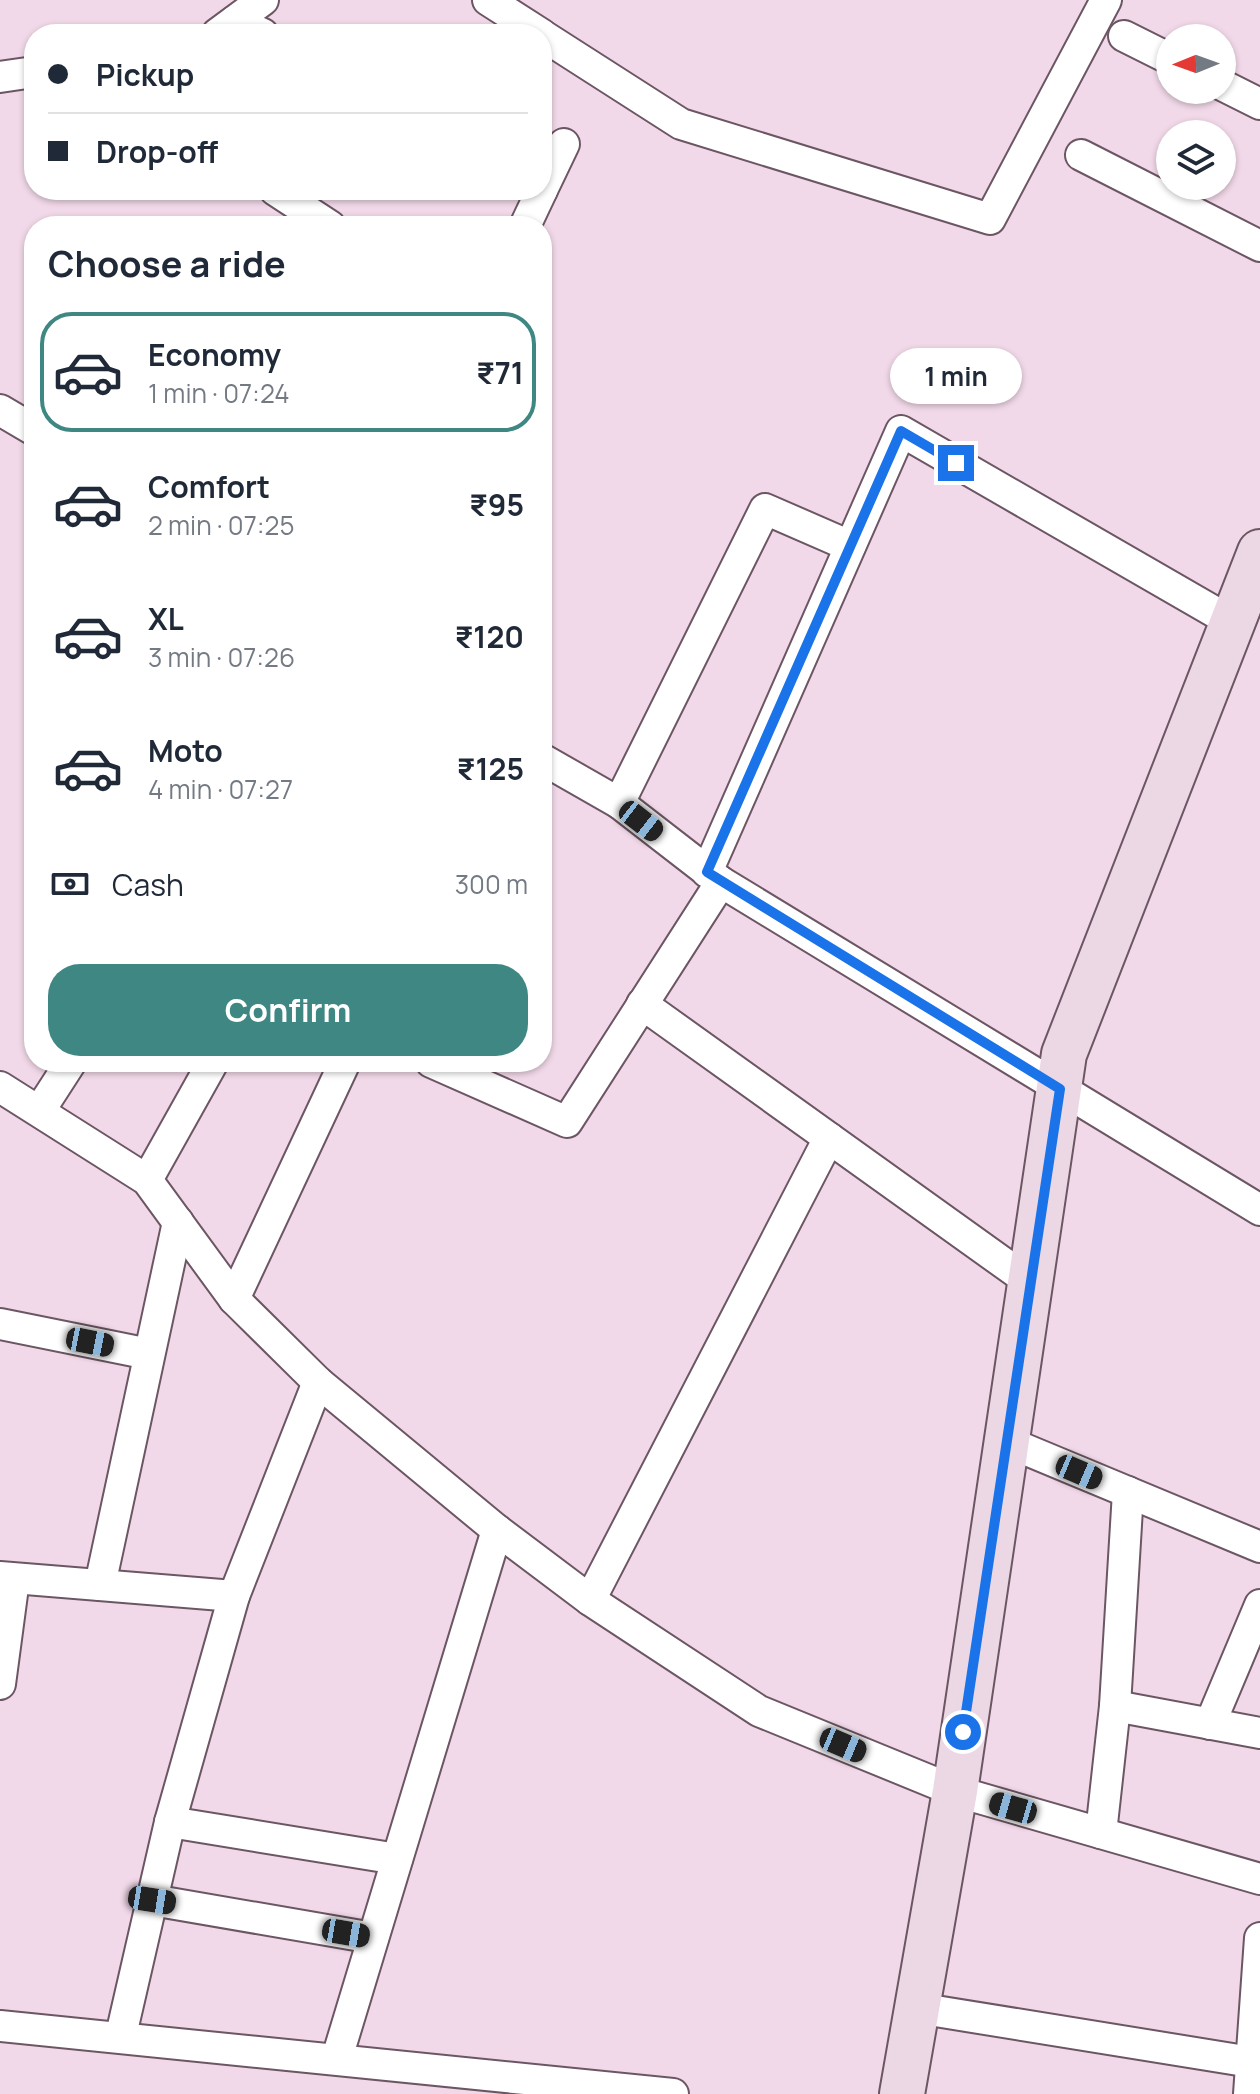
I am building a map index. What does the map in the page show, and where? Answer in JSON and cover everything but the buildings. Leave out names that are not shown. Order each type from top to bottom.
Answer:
[{"type":"street","points":[[231,24],[263,0]]},
{"type":"street","points":[[488,0],[525,24]]},
{"type":"street","points":[[552,41],[681,124],[990,219],[1106,0]]},
{"type":"street","points":[[1124,36],[1156,52]]},
{"type":"street","points":[[0,77],[24,73]]},
{"type":"street","points":[[1236,92],[1260,104]]},
{"type":"street","points":[[1081,155],[1260,246]]},
{"type":"street","points":[[290,200],[315,216]]},
{"type":"street","points":[[0,410],[24,424]]},
{"type":"street","points":[[454,1072],[567,1122],[642,1004],[714,877],[850,546],[901,431],[1232,622]]},
{"type":"street","points":[[619,803],[765,509],[850,546]]},
{"type":"street","points":[[902,2094],[955,1791],[1064,1054],[1260,552]]},
{"type":"street","points":[[552,765],[619,803],[714,877],[1260,1210]]},
{"type":"street","points":[[642,1004],[1030,1282]]},
{"type":"street","points":[[40,1110],[65,1072]]},
{"type":"street","points":[[147,1180],[207,1072]]},
{"type":"street","points":[[234,1299],[340,1072]]},
{"type":"street","points":[[1,1096],[40,1110],[147,1180],[234,1299],[318,1382],[497,1530],[590,1600],[759,1711],[955,1791],[1260,1879]]},
{"type":"street","points":[[590,1600],[829,1138]]},
{"type":"street","points":[[100,1585],[178,1222]]},
{"type":"street","points":[[0,1324],[149,1354]]},
{"type":"street","points":[[121,2035],[170,1822],[234,1596],[318,1382]]},
{"type":"street","points":[[1005,1441],[1260,1547]]},
{"type":"street","points":[[1101,1833],[1115,1706],[1128,1492]]},
{"type":"street","points":[[337,2058],[497,1530]]},
{"type":"street","points":[[0,1684],[7,1578],[234,1596]]},
{"type":"street","points":[[1210,1724],[1260,1605]]},
{"type":"street","points":[[1115,1706],[1260,1733]]},
{"type":"street","points":[[170,1822],[397,1859]]},
{"type":"street","points":[[152,1900],[373,1938]]},
{"type":"street","points":[[1249,2094],[1260,1938]]},
{"type":"street","points":[[917,2008],[1251,2062]]},
{"type":"street","points":[[0,2026],[121,2035],[673,2094]]},
{"type":"route","points":[[956,463],[901,431],[707,872],[1060,1089],[963,1732]]}]
